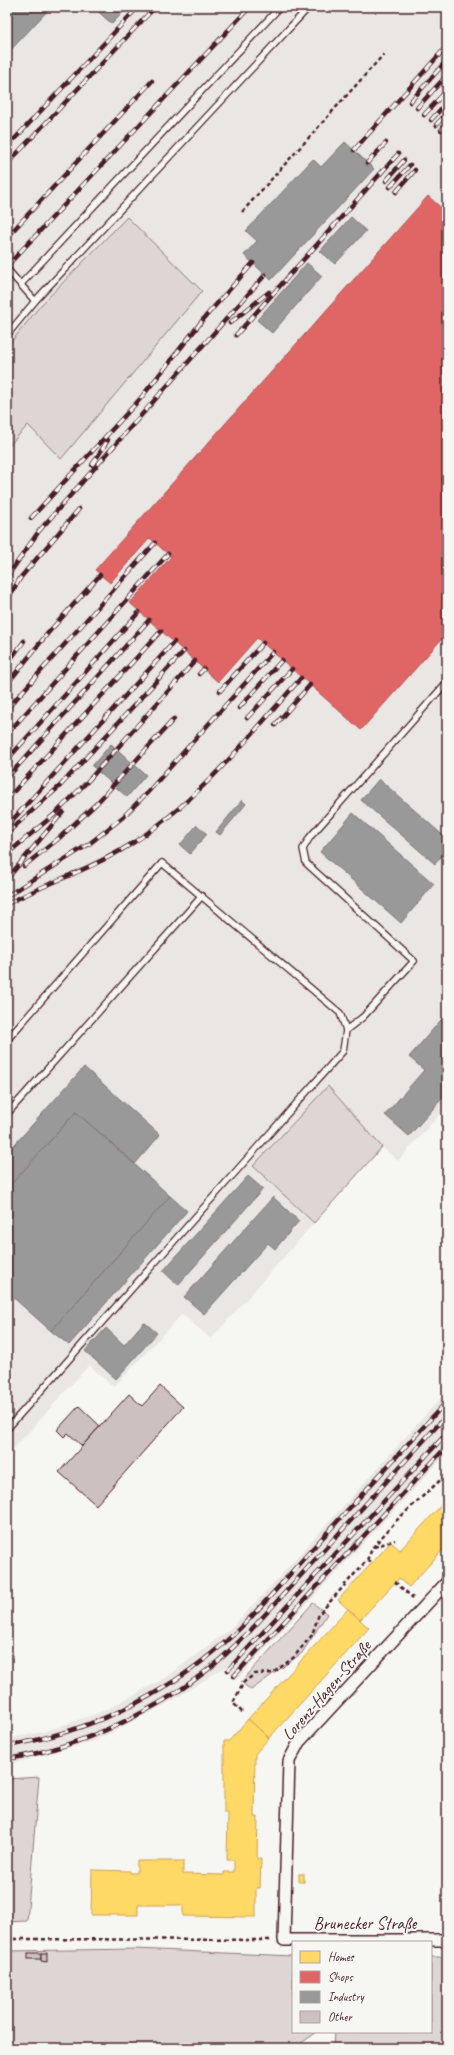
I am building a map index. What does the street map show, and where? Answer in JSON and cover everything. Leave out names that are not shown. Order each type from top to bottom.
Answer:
[{"type":"street","name":"Lorenz-Hagen-Straße","points":[[284,1940],[289,1761],[299,1742],[447,1582]]},
{"type":"street","name":"Brunecker Straße","points":[[284,1940],[447,1940]]},
{"type":"lane","points":[[21,284],[280,7]]},
{"type":"lane","points":[[7,335],[35,301],[309,7]]},
{"type":"lane","points":[[7,269],[35,301]]},
{"type":"lane","points":[[346,1030],[363,1017],[414,961],[306,863],[303,849],[310,837],[447,682]]},
{"type":"lane","points":[[7,1040],[162,863],[340,1013],[346,1030],[343,1051],[7,1429]]},
{"type":"lane","points":[[7,1114],[202,896]]},
{"type":"path","points":[[242,212],[384,54]]},
{"type":"path","points":[[242,1712],[234,1703],[244,1682],[256,1674],[273,1673],[293,1658],[312,1635],[319,1614],[367,1560],[373,1548],[397,1520],[447,1474]]},
{"type":"path","points":[[373,1548],[394,1540]]},
{"type":"path","points":[[367,1560],[372,1563]]},
{"type":"path","points":[[395,1582],[413,1598]]},
{"type":"path","points":[[7,1939],[284,1940]]},
{"type":"shaded area","points":[[7,7],[447,7],[447,1106],[398,1161],[382,1147],[328,1086],[253,1166],[314,1223],[211,1339],[182,1314],[114,1387],[89,1365],[7,1456],[7,448],[28,425],[61,458],[40,306],[7,347]]},
{"type":"shaded area","points":[[127,217],[202,291],[61,459],[28,425],[7,448],[7,347],[40,306]]},
{"type":"shaded area","points":[[328,1086],[382,1147],[314,1223],[253,1166]]},
{"type":"shaded area","points":[[447,1391],[447,1453],[237,1679],[225,1667],[175,1699],[97,1740],[7,1765],[7,1739],[43,1732],[104,1711],[165,1678],[228,1631],[271,1586]]},
{"type":"shaded area","points":[[313,1603],[327,1614],[302,1653],[251,1690],[241,1682]]},
{"type":"shaded area","points":[[39,1777],[27,1921],[7,1922],[7,1779]]},
{"type":"shaded area","points":[[135,1949],[292,1956],[292,2033],[316,2033],[294,2048],[7,2048],[7,1951]]},
{"type":"shaded area","points":[[432,1957],[447,1957],[447,2048],[333,2048],[334,2033],[432,2033]]},
{"type":"building: Homes","points":[[447,1499],[447,1545],[409,1587],[399,1578],[360,1620],[338,1600],[391,1542],[400,1550]]},
{"type":"building: Homes","points":[[348,1609],[369,1628],[269,1738],[248,1719]]},
{"type":"building: Homes","points":[[248,1719],[269,1738],[255,1754],[254,1817],[258,1817],[257,1859],[261,1859],[260,1888],[256,1888],[256,1917],[183,1916],[183,1905],[138,1905],[138,1915],[91,1915],[92,1870],[130,1871],[130,1873],[137,1873],[137,1861],[183,1861],[183,1874],[224,1875],[224,1872],[234,1872],[234,1860],[227,1860],[228,1813],[224,1813],[224,1741],[229,1741]]},
{"type":"building: Homes","points":[[299,1874],[304,1874],[304,1882],[299,1882]]},
{"type":"building: Shops","points":[[428,196],[447,213],[447,633],[361,730],[257,638],[218,682],[130,603],[171,557],[150,538],[110,583],[95,570]]},
{"type":"building: Industry","points":[[7,7],[51,7],[7,54]]},
{"type":"building: Industry","points":[[93,7],[128,7],[112,24]]},
{"type":"building: Industry","points":[[345,142],[374,169],[271,280],[244,255],[257,241],[246,231],[313,159],[321,167]]},
{"type":"building: Industry","points":[[351,217],[366,231],[335,264],[320,251]]},
{"type":"building: Industry","points":[[307,263],[322,276],[272,333],[257,320]]},
{"type":"building: Industry","points":[[111,744],[146,775],[127,797],[92,766]]},
{"type":"building: Industry","points":[[379,779],[447,839],[447,850],[435,864],[361,800]]},
{"type":"building: Industry","points":[[242,800],[246,804],[220,835],[216,832]]},
{"type":"building: Industry","points":[[353,813],[434,884],[401,923],[320,852]]},
{"type":"building: Industry","points":[[197,825],[207,834],[190,854],[180,845]]},
{"type":"building: Industry","points":[[447,1013],[447,1086],[445,1089],[447,1093],[409,1136],[385,1115],[424,1070],[409,1057]]},
{"type":"building: Industry","points":[[84,1067],[160,1135],[135,1164],[76,1112],[7,1189],[7,1153]]},
{"type":"building: Industry","points":[[76,1112],[170,1196],[51,1331],[7,1292],[7,1189]]},
{"type":"building: Industry","points":[[248,1176],[263,1189],[178,1285],[163,1271]]},
{"type":"building: Industry","points":[[170,1196],[187,1211],[69,1345],[51,1331]]},
{"type":"building: Industry","points":[[273,1197],[299,1221],[275,1249],[268,1243],[204,1314],[184,1297]]},
{"type":"building: Industry","points":[[144,1322],[157,1333],[116,1379],[85,1351],[106,1328],[124,1345]]},
{"type":"building: Other","points":[[160,1386],[183,1407],[96,1505],[59,1472],[129,1394],[142,1406]]},
{"type":"building: Other","points":[[79,1406],[100,1426],[82,1446],[68,1433],[64,1437],[57,1430]]},
{"type":"building: Other","points":[[28,1953],[41,1953],[41,1959],[28,1959]]},
{"type":"building: Other","points":[[41,1953],[47,1953],[47,1962],[41,1961]]},
{"type":"railway","points":[[7,147],[138,7]]},
{"type":"railway","points":[[7,164],[155,7]]},
{"type":"railway","points":[[7,266],[250,7]]},
{"type":"railway","points":[[354,150],[447,46]]},
{"type":"railway","points":[[410,102],[447,60]]},
{"type":"railway","points":[[417,108],[447,75]]},
{"type":"railway","points":[[7,237],[152,81]]},
{"type":"railway","points":[[424,115],[447,90]]},
{"type":"railway","points":[[431,120],[447,102]]},
{"type":"railway","points":[[436,125],[447,113]]},
{"type":"railway","points":[[441,130],[447,124]]},
{"type":"railway","points":[[367,163],[386,143]]},
{"type":"railway","points":[[236,335],[398,154]]},
{"type":"railway","points":[[386,181],[404,160]]},
{"type":"railway","points":[[390,187],[410,165]]},
{"type":"railway","points":[[396,192],[415,170]]},
{"type":"railway","points":[[31,518],[140,399],[206,316],[253,263]]},
{"type":"railway","points":[[7,577],[39,531],[265,275]]},
{"type":"railway","points":[[230,323],[269,292]]},
{"type":"railway","points":[[92,465],[108,440]]},
{"type":"railway","points":[[7,600],[21,577],[79,509]]},
{"type":"railway","points":[[7,709],[155,543]]},
{"type":"railway","points":[[7,734],[168,554]]},
{"type":"railway","points":[[7,684],[48,633],[100,575]]},
{"type":"railway","points":[[7,760],[139,612]]},
{"type":"railway","points":[[7,778],[149,620]]},
{"type":"railway","points":[[7,799],[161,631]]},
{"type":"railway","points":[[7,664],[24,641]]},
{"type":"railway","points":[[7,826],[174,642]]},
{"type":"railway","points":[[220,691],[263,643]]},
{"type":"railway","points":[[7,833],[60,786],[184,651]]},
{"type":"railway","points":[[7,896],[89,844],[123,817],[147,793],[273,652]]},
{"type":"railway","points":[[239,708],[282,660]]},
{"type":"railway","points":[[7,854],[56,813],[87,782],[195,661]]},
{"type":"railway","points":[[199,674],[204,669]]},
{"type":"railway","points":[[247,718],[292,669]]},
{"type":"railway","points":[[7,904],[113,855],[153,829],[199,790],[241,746],[301,678]]},
{"type":"railway","points":[[275,725],[310,685]]},
{"type":"railway","points":[[24,866],[58,839],[96,804],[174,719]]},
{"type":"railway","points":[[7,879],[63,812]]},
{"type":"railway","points":[[7,1746],[37,1740],[95,1722],[149,1696],[174,1681],[199,1663],[223,1644],[259,1609],[447,1401]]},
{"type":"railway","points":[[7,1759],[35,1754],[91,1736],[145,1711],[171,1696],[195,1679],[221,1658],[250,1631],[447,1415]]},
{"type":"railway","points":[[228,1670],[447,1433]]},
{"type":"railway","points":[[234,1676],[447,1446]]}]
